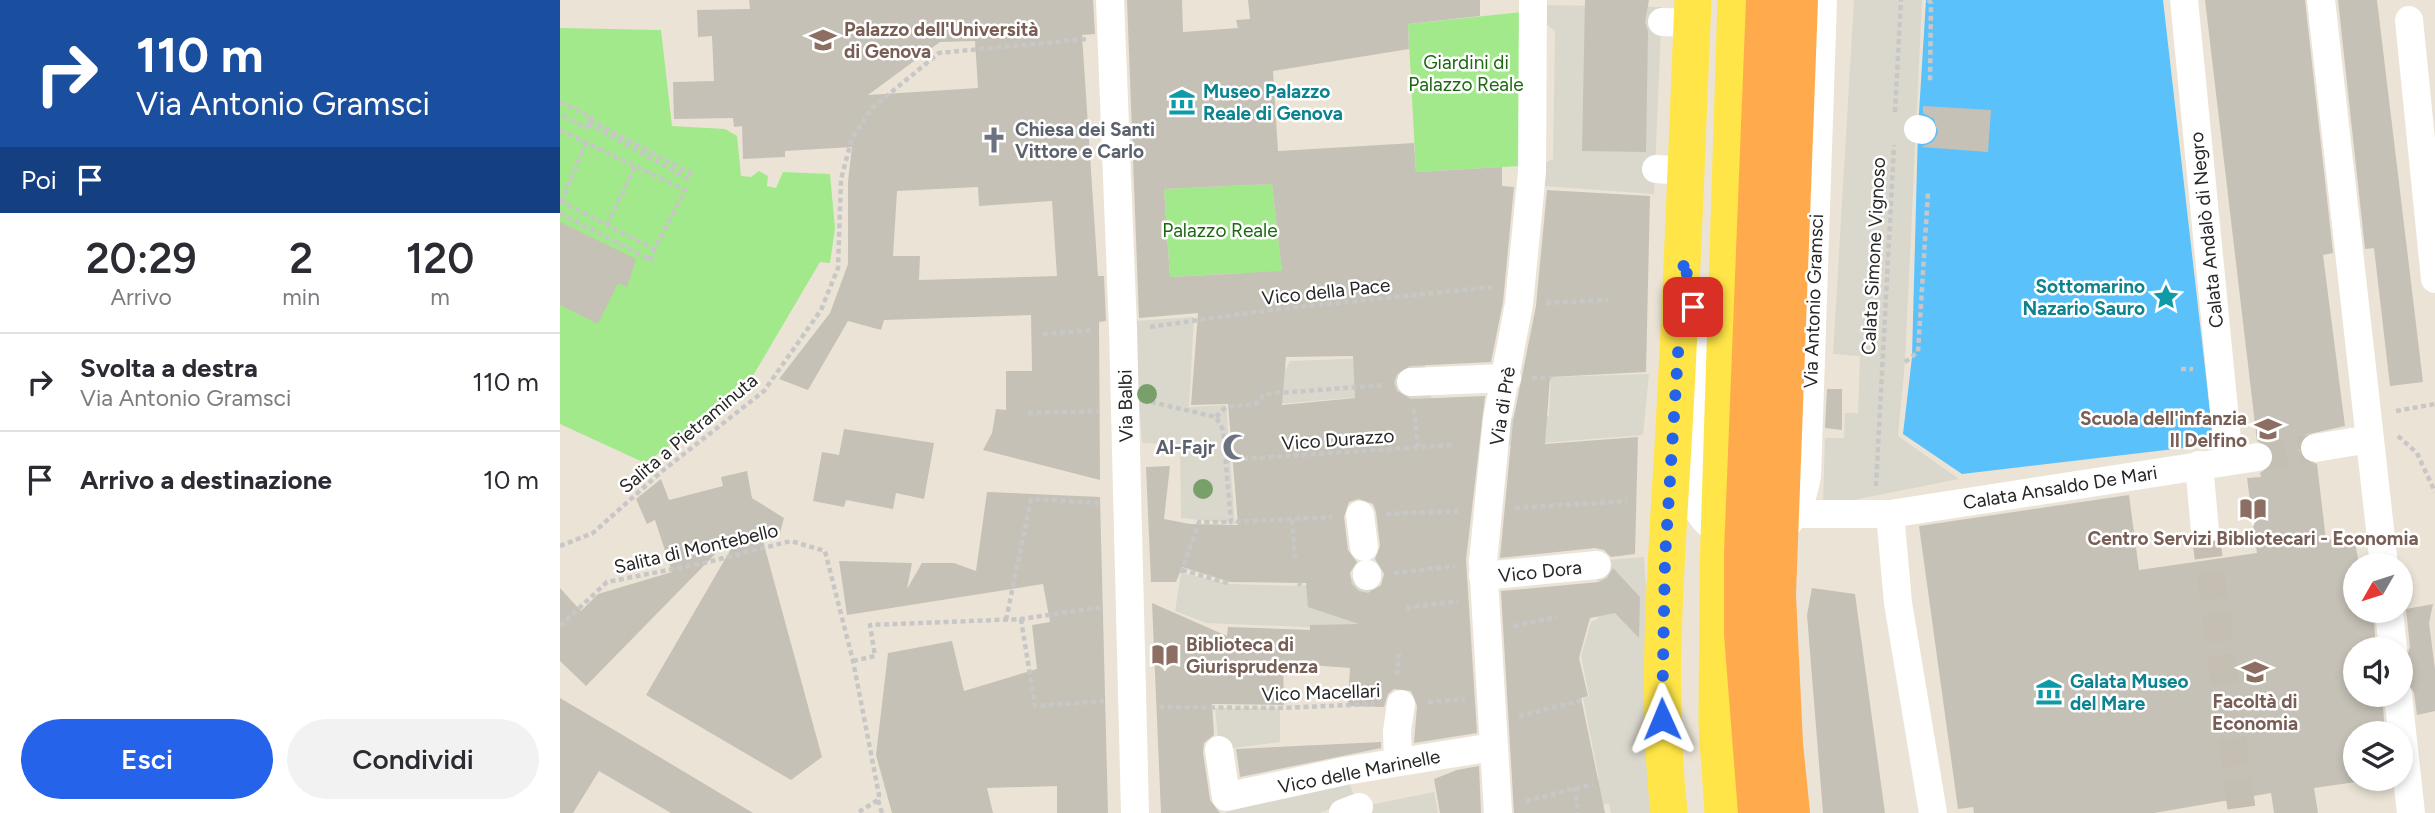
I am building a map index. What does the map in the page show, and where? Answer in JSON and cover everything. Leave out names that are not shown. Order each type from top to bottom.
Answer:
[{"type":"highway","points":[[1757,813],[1743,635],[1743,553],[1765,0]]},
{"type":"highway","points":[[1791,813],[1784,744],[1777,594],[1799,0]]},
{"type":"main road","points":[[1723,813],[1717,724],[1719,531],[1736,0]]},
{"type":"main road","points":[[1669,813],[1662,697],[1664,582],[1684,259],[1671,170],[1682,15]]},
{"type":"street","name":"Via Balbi","points":[[1110,0],[1130,357],[1135,813]]},
{"type":"street","name":"Via di Prè","points":[[1498,811],[1491,722],[1489,631],[1483,578],[1497,419],[1507,378],[1520,295],[1532,172],[1533,0]]},
{"type":"street","name":"Via Antonio Gramsci","points":[[1797,513],[1807,476],[1823,0]]},
{"type":"street","name":"Calata Andalò di Negro","points":[[2184,0],[2229,461]]},
{"type":"street","points":[[2321,0],[2383,553]]},
{"type":"street","points":[[2409,20],[2435,279]]},
{"type":"street","points":[[1684,259],[1702,356],[1694,501],[1705,521],[1719,531],[1737,536],[1764,538],[1786,527],[1797,513]]},
{"type":"street","points":[[1411,382],[1507,378]]},
{"type":"street","points":[[2315,449],[2370,439]]},
{"type":"street","name":"Calata Ansaldo De Mari","points":[[1797,513],[1884,514],[2258,457]]},
{"type":"street","points":[[2199,465],[2205,530]]},
{"type":"street","points":[[1884,514],[1896,571],[1898,603],[1933,813]]},
{"type":"street","points":[[1360,515],[1371,568]]},
{"type":"street","name":"Vico Dora","points":[[1483,578],[1597,565]]},
{"type":"street","points":[[1896,571],[1914,610],[1944,813]]},
{"type":"street","points":[[1882,605],[1915,813]]},
{"type":"street","points":[[1398,761],[1396,731],[1401,704]]},
{"type":"street","points":[[2399,707],[2411,813]]},
{"type":"street","name":"Vico delle Marinelle","points":[[1219,750],[1226,797],[1398,761],[1491,722]]},
{"type":"path","name":"Calata Simone Vignoso","points":[[1884,514],[1878,420],[1907,127],[1901,0]]},
{"type":"path","points":[[1928,0],[1931,3],[1930,83]]},
{"type":"path","name":"Salita a Pietraminuta","points":[[560,546],[593,533],[661,472],[764,391],[821,310],[838,268],[843,166],[852,138],[873,108],[939,53],[1088,38]]},
{"type":"path","points":[[560,102],[591,117],[586,128],[560,114]]},
{"type":"path","points":[[589,121],[691,177]]},
{"type":"path","points":[[560,130],[685,191],[654,249],[651,260],[560,213]]},
{"type":"path","points":[[586,143],[560,202],[654,249]]},
{"type":"path","points":[[607,225],[635,166]]},
{"type":"path","points":[[1905,362],[1918,352],[1928,193]]},
{"type":"path","name":"Vico della Pace","points":[[1147,327],[1269,310],[1520,295],[1608,300]]},
{"type":"path","points":[[1043,334],[1104,329]]},
{"type":"path","points":[[1216,417],[1226,407],[1256,404],[1265,394],[1411,382],[1418,447]]},
{"type":"path","points":[[1140,399],[1216,417],[1223,430],[1233,522],[1199,522],[1182,571],[1231,584]]},
{"type":"path","points":[[2385,413],[2435,404]]},
{"type":"path","points":[[1028,413],[1106,411]]},
{"type":"path","points":[[2370,439],[2378,432],[2387,430],[2406,439],[2417,453],[2435,492]]},
{"type":"path","name":"Vico Durazzo","points":[[1226,460],[1452,445]]},
{"type":"path","points":[[1006,620],[1031,499],[1107,503]]},
{"type":"path","points":[[1488,510],[1627,501]]},
{"type":"path","points":[[1292,520],[1295,558]]},
{"type":"path","name":"Salita di Montebello","points":[[560,626],[607,582],[704,563],[791,541],[825,551],[853,660]]},
{"type":"path","points":[[1371,568],[1483,578]]},
{"type":"path","points":[[1406,608],[1483,578]]},
{"type":"path","points":[[882,813],[853,660],[875,656],[870,625],[1021,620],[1109,606]]},
{"type":"path","points":[[1489,631],[1556,617]]},
{"type":"path","points":[[1021,620],[1035,706],[1111,701]]},
{"type":"path","points":[[1397,675],[1399,653]]},
{"type":"path","name":"Vico Macellari","points":[[1152,707],[1401,704],[1491,722],[1583,700]]},
{"type":"path","points":[[1498,811],[1593,784]]},
{"type":"path","points":[[1575,787],[1578,813]]},
{"type":"path","points":[[857,813],[878,800]]},
{"type":"green space","name":"Giardini di Palazzo Reale","points":[[1522,12],[1520,166],[1416,172],[1408,24]]},
{"type":"green space","points":[[560,28],[661,30],[672,126],[725,129],[737,136],[741,176],[751,177],[759,171],[768,176],[767,186],[776,188],[783,172],[830,174],[835,228],[830,263],[820,262],[741,396],[645,463],[560,424]]},
{"type":"green space","name":"Palazzo Reale","points":[[1272,184],[1283,279],[1241,273],[1170,277],[1164,189]]},
{"type":"shaded area","points":[[1854,0],[1922,0],[1905,362],[1898,436],[1959,479],[1823,506],[1825,438],[1844,438],[1845,413],[1858,413],[1860,356],[1833,354]]},
{"type":"shaded area","points":[[1544,5],[1662,7],[1654,194],[1542,186],[1542,164],[1553,159],[1555,31],[1543,22]]},
{"type":"shaded area","points":[[1194,317],[1189,407],[1226,405],[1235,524],[1181,518],[1180,445],[1142,443],[1134,321]]},
{"type":"shaded area","points":[[1423,356],[1431,393],[1433,451],[1394,394],[1256,406],[1255,369],[1286,369],[1290,361]]},
{"type":"shaded area","points":[[1649,374],[1643,435],[1502,446],[1503,417],[1549,416],[1551,377]]},
{"type":"shaded area","points":[[1644,557],[1652,669],[1656,813],[1611,813],[1609,804],[1596,805],[1593,784],[1599,779],[1583,698],[1589,696],[1581,656],[1591,622],[1598,619],[1597,561]]},
{"type":"shaded area","points":[[1181,573],[1231,584],[1299,586],[1372,575],[1376,609],[1405,605],[1353,629],[1207,623],[1175,611]]},
{"type":"shaded area","points":[[1215,708],[1280,708],[1280,742],[1219,750]]},
{"type":"shaded area","points":[[1345,771],[1355,798],[1320,813],[1226,813],[1226,797]]},
{"type":"shaded area","points":[[1434,792],[1438,813],[1362,813],[1359,807]]},
{"type":"water","points":[[1926,0],[2163,0],[2213,438],[2200,446],[1962,474],[1903,434],[1912,357],[1918,129]]},
{"type":"building","points":[[749,0],[1093,0],[1095,34],[1082,35],[1098,276],[1104,276],[1106,321],[1099,322],[1100,480],[983,450],[992,433],[996,409],[1006,410],[1006,371],[1032,371],[1031,315],[884,320],[881,330],[848,321],[808,390],[779,379],[830,313],[848,264],[848,181],[852,147],[785,151],[785,157],[743,159],[742,126],[734,127],[733,118],[674,119],[673,82],[714,81],[712,36],[698,37],[697,10],[750,9]],"holes":[[[975,41],[978,88],[868,95],[940,42]],[[978,187],[979,206],[1052,201],[1057,276],[919,280],[920,256],[893,256],[897,191]]]},
{"type":"building","points":[[1127,0],[1182,0],[1183,32],[1238,28],[1236,20],[1250,19],[1248,0],[1480,0],[1480,16],[1408,24],[1409,49],[1273,71],[1278,151],[1414,143],[1416,172],[1502,167],[1502,186],[1514,187],[1503,302],[1491,362],[1410,366],[1397,374],[1394,382],[1397,391],[1411,399],[1485,396],[1466,560],[1477,733],[1414,743],[1417,706],[1411,691],[1394,689],[1388,694],[1384,707],[1348,706],[1350,668],[1283,663],[1284,705],[1212,704],[1214,735],[1204,743],[1203,752],[1210,800],[1220,813],[1161,813],[1152,603],[1227,636],[1228,627],[1310,630],[1310,625],[1359,624],[1308,607],[1306,583],[1230,582],[1182,567],[1176,582],[1151,582],[1146,467],[1170,466],[1164,519],[1190,524],[1238,525],[1228,404],[1191,405],[1198,313],[1139,318]],"holes":[[[1272,184],[1282,271],[1170,277],[1164,189]],[[1353,356],[1355,398],[1282,405],[1286,357]],[[1359,499],[1373,504],[1376,512],[1380,546],[1375,559],[1384,574],[1381,585],[1368,593],[1359,591],[1352,584],[1350,573],[1357,562],[1348,550],[1344,517],[1349,502]]]},
{"type":"building","points":[[1585,0],[1649,0],[1645,22],[1648,31],[1646,152],[1582,151]]},
{"type":"building","points":[[2205,0],[2305,0],[2333,253],[2323,255],[2345,426],[2305,435],[2299,450],[2303,459],[2317,464],[2326,540],[2354,536],[2357,553],[2343,553],[2343,623],[2374,623],[2375,637],[2343,637],[2343,707],[2383,707],[2384,721],[2343,721],[2343,784],[2314,788],[2318,813],[2274,813],[2271,793],[2154,813],[1974,813],[1973,807],[1958,809],[1919,526],[2129,495],[2139,570],[2257,553],[2247,478],[2261,477],[2260,473],[2273,464],[2274,455],[2270,446],[2257,441]]},
{"type":"building","points":[[2338,0],[2377,0],[2423,382],[2390,386],[2374,248],[2365,249]]},
{"type":"building","points":[[1923,106],[1991,110],[1988,152],[1921,147],[1933,142],[1938,133],[1934,119],[1923,113]]},
{"type":"building","points":[[1547,190],[1650,196],[1646,372],[1550,377],[1545,444],[1638,437],[1635,554],[1611,557],[1604,550],[1595,548],[1500,558],[1513,421],[1536,306]]},
{"type":"building","points":[[560,222],[636,259],[627,287],[618,283],[598,324],[560,305]]},
{"type":"building","points":[[1827,389],[1842,389],[1842,430],[1825,428]]},
{"type":"building","points":[[844,429],[934,443],[924,499],[896,493],[893,509],[846,500],[844,507],[813,501],[822,452],[839,455]]},
{"type":"building","points":[[747,471],[752,498],[784,518],[779,537],[763,541],[822,757],[791,780],[646,695],[735,542],[730,539],[586,686],[560,661],[560,588],[581,611],[598,594],[672,572],[655,520],[647,524],[636,499],[661,479],[669,500],[723,486],[721,477]]},
{"type":"building","points":[[987,492],[1100,497],[1108,813],[1057,813],[1057,786],[987,788],[993,813],[892,813],[876,755],[888,653],[952,641],[964,691],[1037,669],[1032,625],[1050,622],[1043,584],[847,615],[839,561],[912,563],[907,589],[922,563],[954,563],[976,571]]},
{"type":"building","points":[[1613,568],[1640,597],[1639,638],[1615,613],[1590,618],[1579,658],[1588,696],[1581,698],[1605,813],[1514,813],[1501,591],[1599,582],[1607,578]]},
{"type":"building","points":[[1812,588],[1855,594],[1885,813],[1823,813],[1807,615]]},
{"type":"building","points":[[2433,604],[2429,623],[2435,669],[2435,711],[2417,715],[2413,691],[2413,637],[2409,637],[2407,623],[2413,623],[2413,608]]},
{"type":"building","points":[[560,698],[753,813],[671,813],[599,771],[573,813],[560,813]]},
{"type":"building","points":[[1381,742],[1381,748],[1240,777],[1236,749]]},
{"type":"building","points":[[1479,766],[1481,813],[1440,813],[1434,779],[1457,770]]},
{"type":"tunnel","points":[[2258,457],[2315,448]]},
{"type":"tunnel","points":[[2205,530],[2242,813]]},
{"type":"place","name":"Palazzo dell'Università di Genova","points":[[823,40]]},
{"type":"place","name":"Museo Palazzo Reale di Genova","points":[[1182,102]]},
{"type":"place","name":"Chiesa dei Santi Vittore e Carlo","points":[[994,140]]},
{"type":"place","name":"Sottomarino Nazario Sauro","points":[[2166,297]]},
{"type":"place","name":"Scuola dell'infanzia Il Delfino","points":[[2268,429]]},
{"type":"place","name":"Al-Fajr","points":[[1236,447]]},
{"type":"place","name":"Centro Servizi Bibliotecari - Economia","points":[[2253,509]]},
{"type":"place","name":"Biblioteca di Giurisprudenza","points":[[1165,655]]},
{"type":"place","name":"Facoltà di Economia","points":[[2255,672]]},
{"type":"place","name":"Galata Museo del Mare","points":[[2049,692]]},
{"type":"route","points":[[1662,719],[1665,558],[1684,259],[1693,307]]}]
